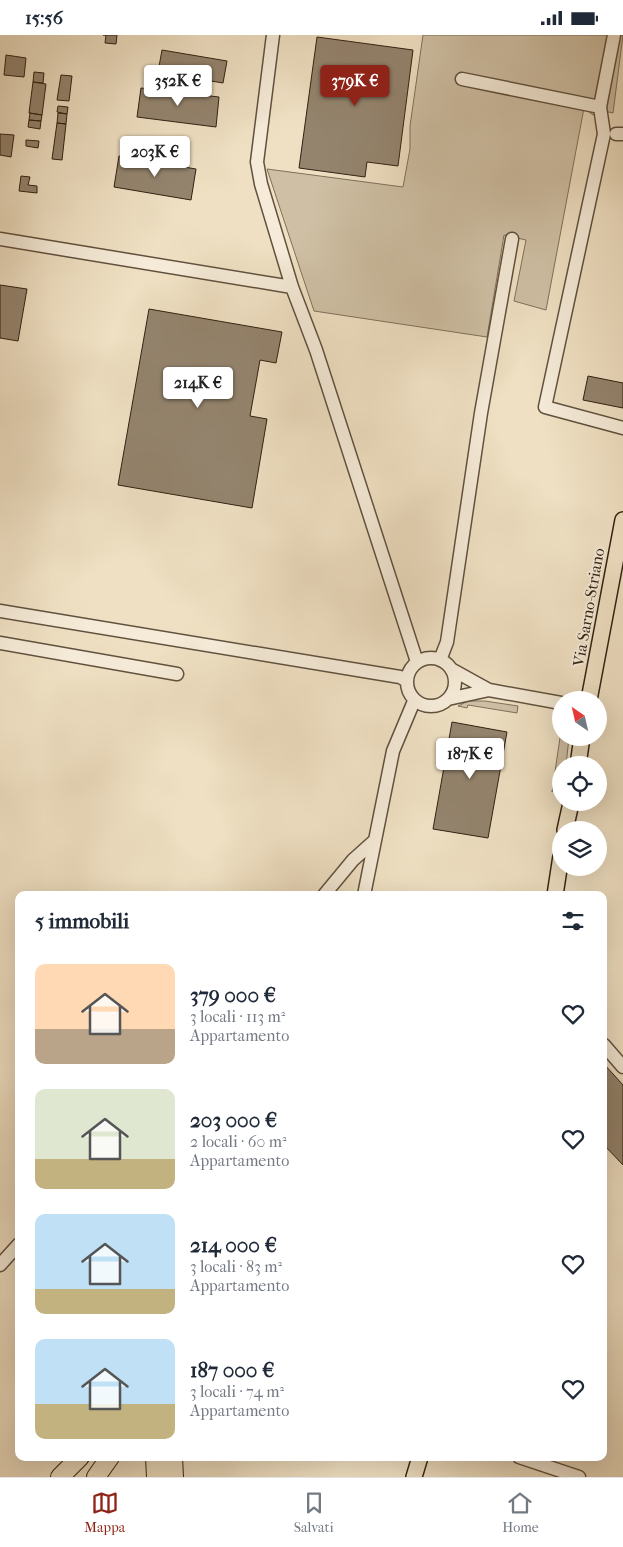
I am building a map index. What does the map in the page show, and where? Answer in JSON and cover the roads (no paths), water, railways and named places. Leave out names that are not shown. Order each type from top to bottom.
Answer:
[{"type":"highway","points":[[60,1477],[77,1461]]},
{"type":"highway","points":[[96,1477],[107,1461]]},
{"type":"highway","points":[[156,1461],[156,1477]]},
{"type":"highway","points":[[172,1461],[174,1477]]},
{"type":"main road","name":"Via Sarno-Striano","points":[[591,691],[623,520]]},
{"type":"main road","points":[[556,891],[558,876]]},
{"type":"main road","points":[[414,1477],[419,1461]]},
{"type":"street","points":[[273,35],[257,162],[261,184],[292,287],[316,349],[417,662]]},
{"type":"street","points":[[616,42],[600,107],[604,133],[545,407],[623,428]]},
{"type":"street","points":[[462,79],[600,107]]},
{"type":"street","points":[[0,239],[292,287]]},
{"type":"street","points":[[440,660],[447,642],[481,413],[512,239]]},
{"type":"street","points":[[0,611],[400,677],[406,681]]},
{"type":"street","points":[[0,643],[178,674]]},
{"type":"street","points":[[490,690],[448,699],[436,707],[428,707],[414,701],[407,688],[406,681],[408,673],[417,662],[432,658],[440,660],[451,669],[490,690],[552,701]]},
{"type":"street","points":[[448,699],[455,685],[451,669]]},
{"type":"street","points":[[365,891],[393,751],[414,701]]},
{"type":"street","points":[[327,891],[354,860],[373,843]]},
{"type":"street","points":[[607,1048],[623,1067]]},
{"type":"street","points":[[0,1265],[15,1248]]},
{"type":"street","points":[[531,1461],[578,1477]]}]
